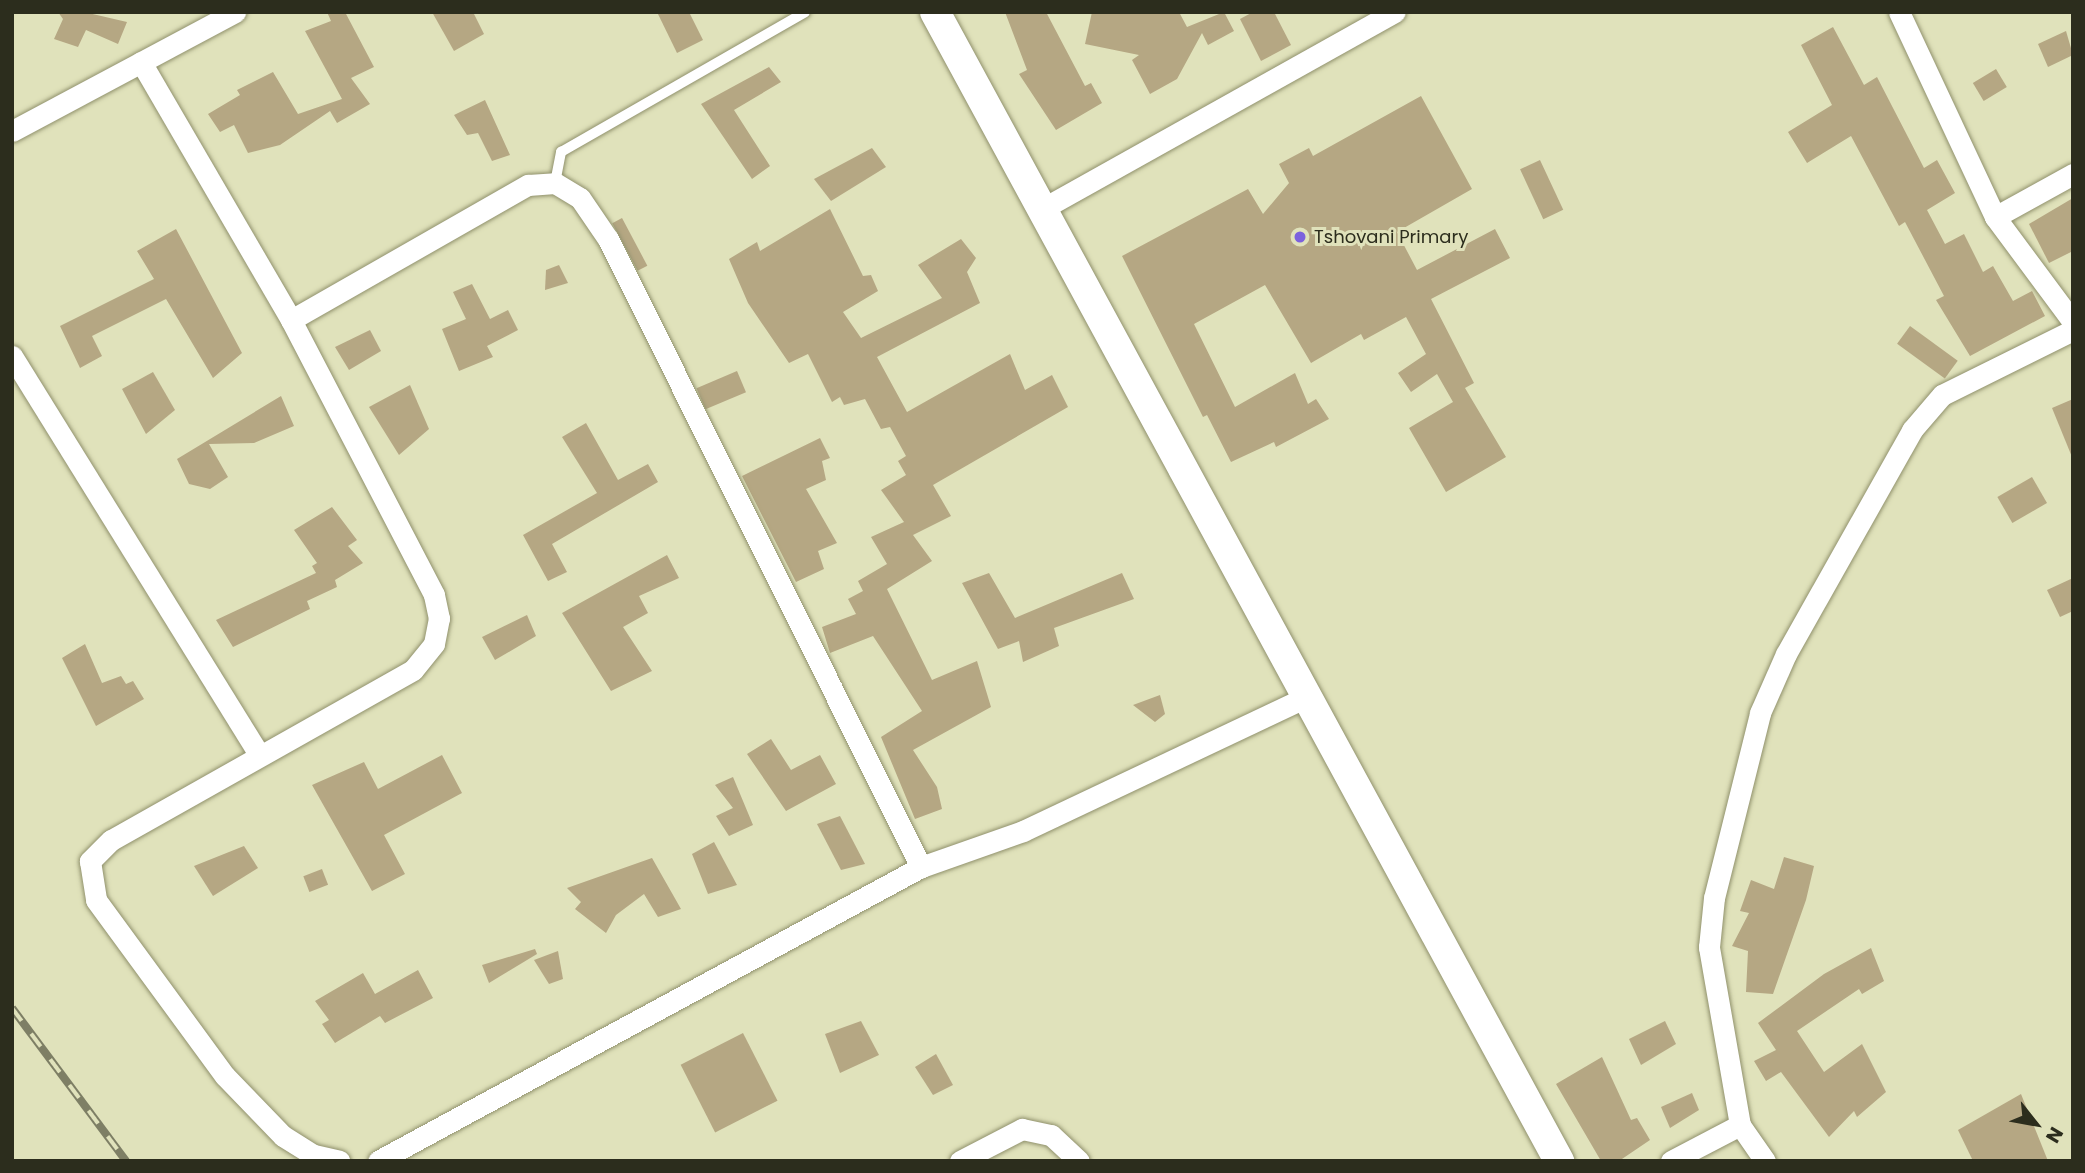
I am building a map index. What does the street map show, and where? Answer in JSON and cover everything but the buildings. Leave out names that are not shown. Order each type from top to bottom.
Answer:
[{"type":"street","points":[[12,131],[235,12]]},
{"type":"street","points":[[934,12],[1559,1161]]},
{"type":"street","points":[[1042,209],[1395,12]]},
{"type":"street","points":[[1899,12],[1995,217],[2073,322]]},
{"type":"street","points":[[141,62],[291,320],[434,595],[439,618],[434,644],[413,670],[259,755],[98,850],[90,862],[96,900],[225,1076],[283,1136],[314,1155],[339,1161]]},
{"type":"street","points":[[1995,217],[2073,174]]},
{"type":"street","points":[[291,320],[528,185],[555,183],[580,198],[608,239],[921,867]]},
{"type":"street","points":[[1765,1161],[1740,1125],[1709,947],[1714,898],[1760,713],[1786,654],[1912,430],[1942,395],[2073,330]]},
{"type":"street","points":[[12,356],[259,755]]},
{"type":"street","points":[[377,1161],[921,867],[1023,831],[1307,698]]},
{"type":"street","points":[[1671,1161],[1740,1125]]},
{"type":"street","points":[[960,1161],[1022,1129],[1051,1135],[1079,1161]]},
{"type":"lane","points":[[555,183],[561,152],[805,12]]},
{"type":"railway","points":[[12,1008],[126,1161]]},
{"type":"place","name":"Tshovani Primary","points":[[1300,237]]}]
